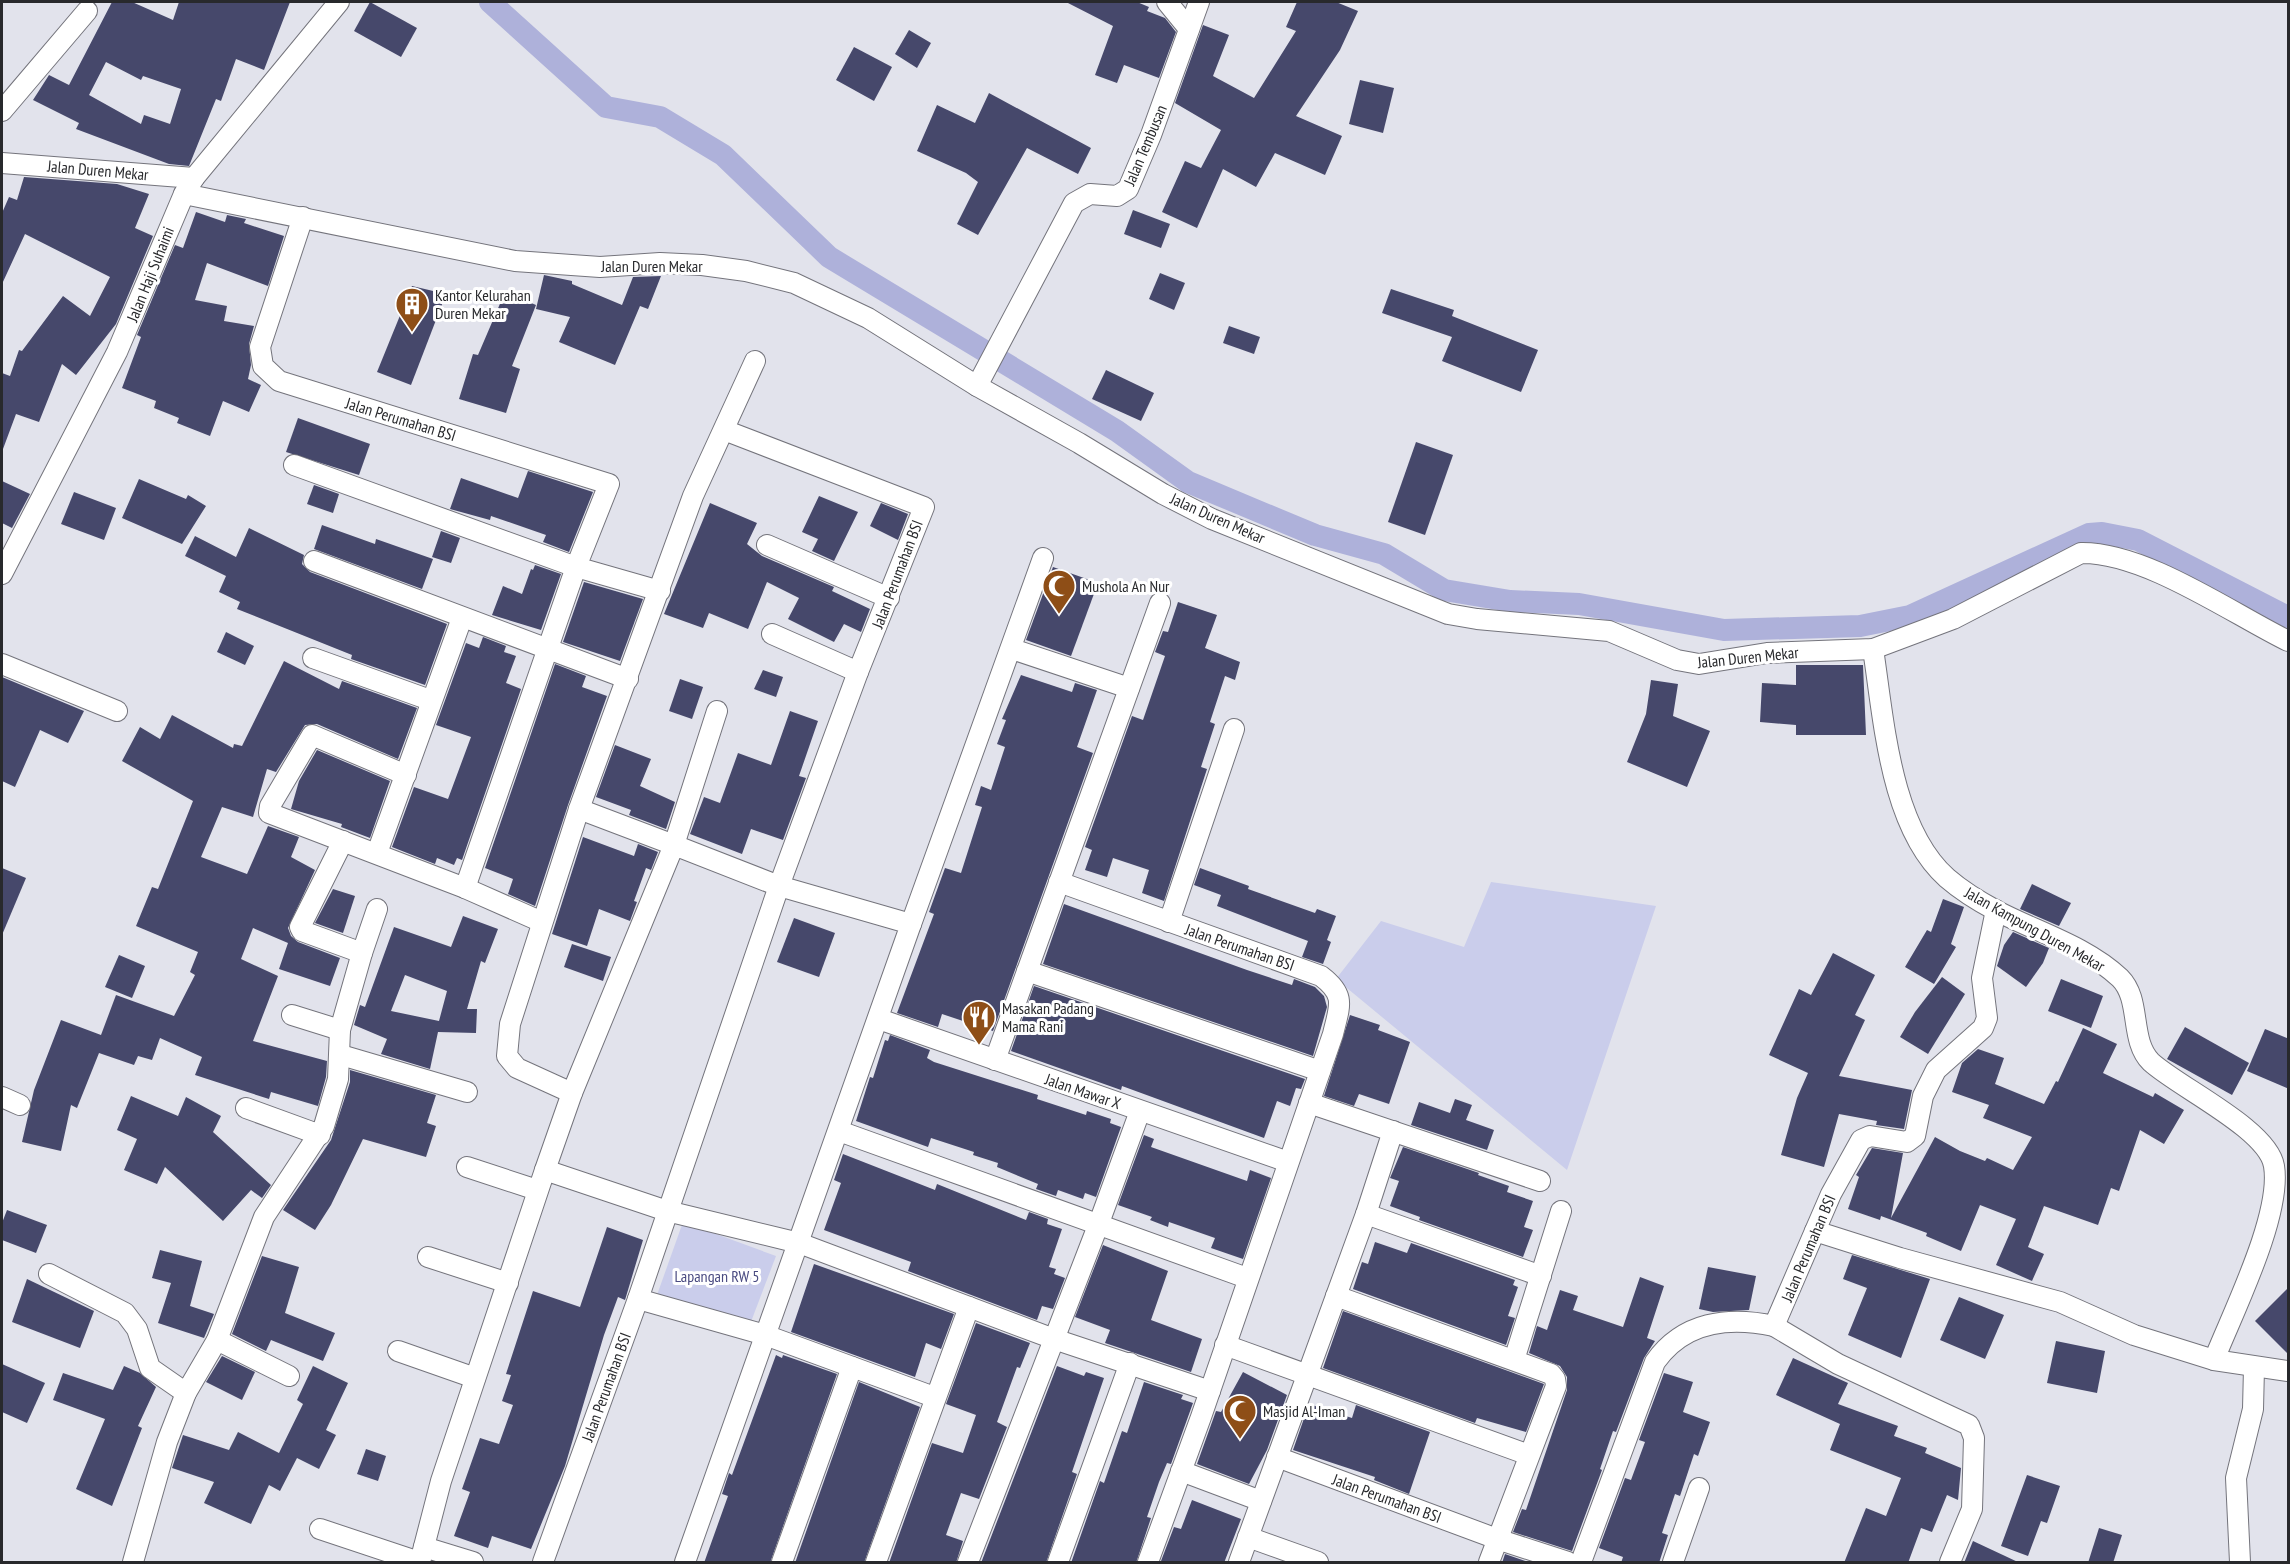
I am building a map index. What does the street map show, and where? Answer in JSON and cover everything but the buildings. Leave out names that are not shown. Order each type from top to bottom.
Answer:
[{"type":"street","name":"Jalan Haji Suhaimi","points":[[2,574],[117,352],[189,186],[339,2]]},
{"type":"street","points":[[1167,2],[1190,29]]},
{"type":"street","name":"Jalan Tembusan","points":[[977,386],[1074,203],[1090,194],[1117,196],[1128,189],[1151,135],[1199,2]]},
{"type":"street","points":[[2,111],[87,10]]},
{"type":"street","name":"Jalan Duren Mekar","points":[[2,163],[189,186],[303,217],[515,261],[589,267],[660,263],[702,265],[760,274],[794,283],[867,318],[977,386],[1079,442],[1163,494],[1212,519],[1448,614],[1477,620],[1609,631],[1677,660],[1700,664],[1767,653],[1873,649],[1953,619],[2081,553],[2088,553],[2147,567],[2289,641]]},
{"type":"street","name":"Jalan Perumahan BSI","points":[[303,217],[260,346],[263,366],[279,381],[609,484],[546,649],[465,888]]},
{"type":"street","points":[[572,1093],[518,1068],[507,1056],[510,1024],[579,809],[693,496],[754,361]]},
{"type":"street","name":"Jalan Perumahan BSI","points":[[543,1563],[638,1299],[779,886],[858,672],[924,507],[724,430]]},
{"type":"street","points":[[294,465],[576,567],[660,591]]},
{"type":"street","points":[[767,545],[889,598]]},
{"type":"street","points":[[685,1563],[1043,558]]},
{"type":"street","points":[[314,561],[628,679]]},
{"type":"street","points":[[995,1060],[1160,603]]},
{"type":"street","points":[[377,853],[406,775],[430,700],[462,618]]},
{"type":"street","points":[[772,634],[858,672]]},
{"type":"street","points":[[1012,649],[1129,688]]},
{"type":"street","name":"Jalan Kampung Duren Mekar","points":[[1873,649],[1894,773],[1907,815],[1928,855],[1946,877],[1996,910],[2098,961],[2122,980],[2133,1003],[2139,1040],[2149,1060],[2259,1140],[2274,1164],[2274,1190],[2258,1249],[2214,1360]]},
{"type":"street","points":[[313,658],[430,700]]},
{"type":"street","points":[[2,664],[117,711]]},
{"type":"street","points":[[421,1557],[441,1481],[537,1190],[572,1093],[674,845],[717,711]]},
{"type":"street","points":[[1169,922],[1234,729]]},
{"type":"street","points":[[406,775],[312,735],[270,806],[269,813],[465,888],[542,922]]},
{"type":"street","points":[[579,809],[779,886],[911,924]]},
{"type":"street","points":[[343,841],[300,927],[302,931],[362,953]]},
{"type":"street","name":"Jalan Perumahan BSI","points":[[1059,882],[1321,975],[1335,987],[1340,999],[1320,1071],[1148,1563]]},
{"type":"street","points":[[133,1563],[167,1442],[186,1393],[217,1340],[264,1217],[320,1135],[333,1101],[341,1055],[340,1030],[377,909]]},
{"type":"street","name":"Jalan Perumahan BSI","points":[[1774,1326],[1831,1194],[1861,1140],[1870,1136],[1907,1142],[1915,1136],[1923,1096],[1936,1070],[1983,1028],[1988,1018],[1982,978],[1996,910]]},
{"type":"street","points":[[1027,971],[1320,1071]]},
{"type":"street","points":[[292,1015],[340,1030]]},
{"type":"street","name":"Jalan Mawar X","points":[[879,1019],[1288,1162]]},
{"type":"street","points":[[341,1055],[467,1092]]},
{"type":"street","points":[[2,1097],[20,1105]]},
{"type":"street","points":[[1309,1102],[1540,1181]]},
{"type":"street","points":[[246,1107],[320,1135]]},
{"type":"street","points":[[968,1563],[1140,1111]]},
{"type":"street","points":[[839,1131],[1247,1278]]},
{"type":"street","points":[[1239,1563],[1366,1214],[1393,1131]]},
{"type":"street","points":[[467,1167],[537,1190]]},
{"type":"street","points":[[545,1170],[667,1211],[799,1243],[1054,1339],[1210,1390]]},
{"type":"street","points":[[1515,1360],[1561,1210]]},
{"type":"street","points":[[1366,1214],[1541,1276]]},
{"type":"street","points":[[1815,1231],[1900,1258],[2060,1302],[2134,1335],[2214,1360],[2254,1368],[2289,1371]]},
{"type":"street","points":[[428,1257],[508,1283]]},
{"type":"street","points":[[49,1274],[124,1313],[137,1329],[150,1368],[186,1393]]},
{"type":"street","points":[[1336,1296],[1515,1360],[1551,1374],[1555,1379],[1556,1386],[1489,1563]]},
{"type":"street","points":[[638,1299],[765,1335],[934,1397]]},
{"type":"street","points":[[876,1563],[934,1397],[969,1306]]},
{"type":"street","points":[[1581,1563],[1655,1362],[1665,1347],[1681,1335],[1707,1325],[1724,1322],[1774,1326],[1838,1364],[1969,1425],[1974,1438],[1972,1509],[1950,1563]]},
{"type":"street","points":[[217,1340],[289,1376]]},
{"type":"street","points":[[1224,1345],[1529,1455]]},
{"type":"street","points":[[398,1351],[475,1378]]},
{"type":"street","points":[[1058,1563],[1130,1363]]},
{"type":"street","points":[[782,1563],[852,1367]]},
{"type":"street","points":[[2240,1563],[2236,1478],[2253,1409],[2254,1368]]},
{"type":"street","name":"Jalan Perumahan BSI","points":[[1277,1457],[1568,1563]]},
{"type":"street","points":[[1181,1471],[1261,1501]]},
{"type":"street","points":[[1673,1563],[1699,1488]]},
{"type":"street","points":[[320,1529],[421,1557],[473,1563]]},
{"type":"street","points":[[1248,1537],[1318,1563]]},
{"type":"green space","points":[[1491,882],[1656,906],[1567,1170],[1336,979],[1381,921],[1464,947]]},
{"type":"green space","name":"Lapangan RW 5","points":[[683,1222],[776,1256],[749,1327],[657,1295]]},
{"type":"waterway","points":[[490,2],[606,107],[660,117],[723,155],[829,257],[1117,431],[1188,482],[1315,535],[1384,554],[1444,590],[1510,601],[1579,604],[1724,630],[1860,626],[1910,616],[2089,534],[2102,533],[2138,540],[2288,617]]},
{"type":"place","name":"Kantor Kelurahan Duren Mekar","points":[[412,333]]},
{"type":"place","name":"Mushola An Nur","points":[[1059,615]]},
{"type":"place","name":"Masakan Padang Mama Rani","points":[[979,1046]]},
{"type":"place","name":"Masjid Al-Iman","points":[[1240,1440]]}]
